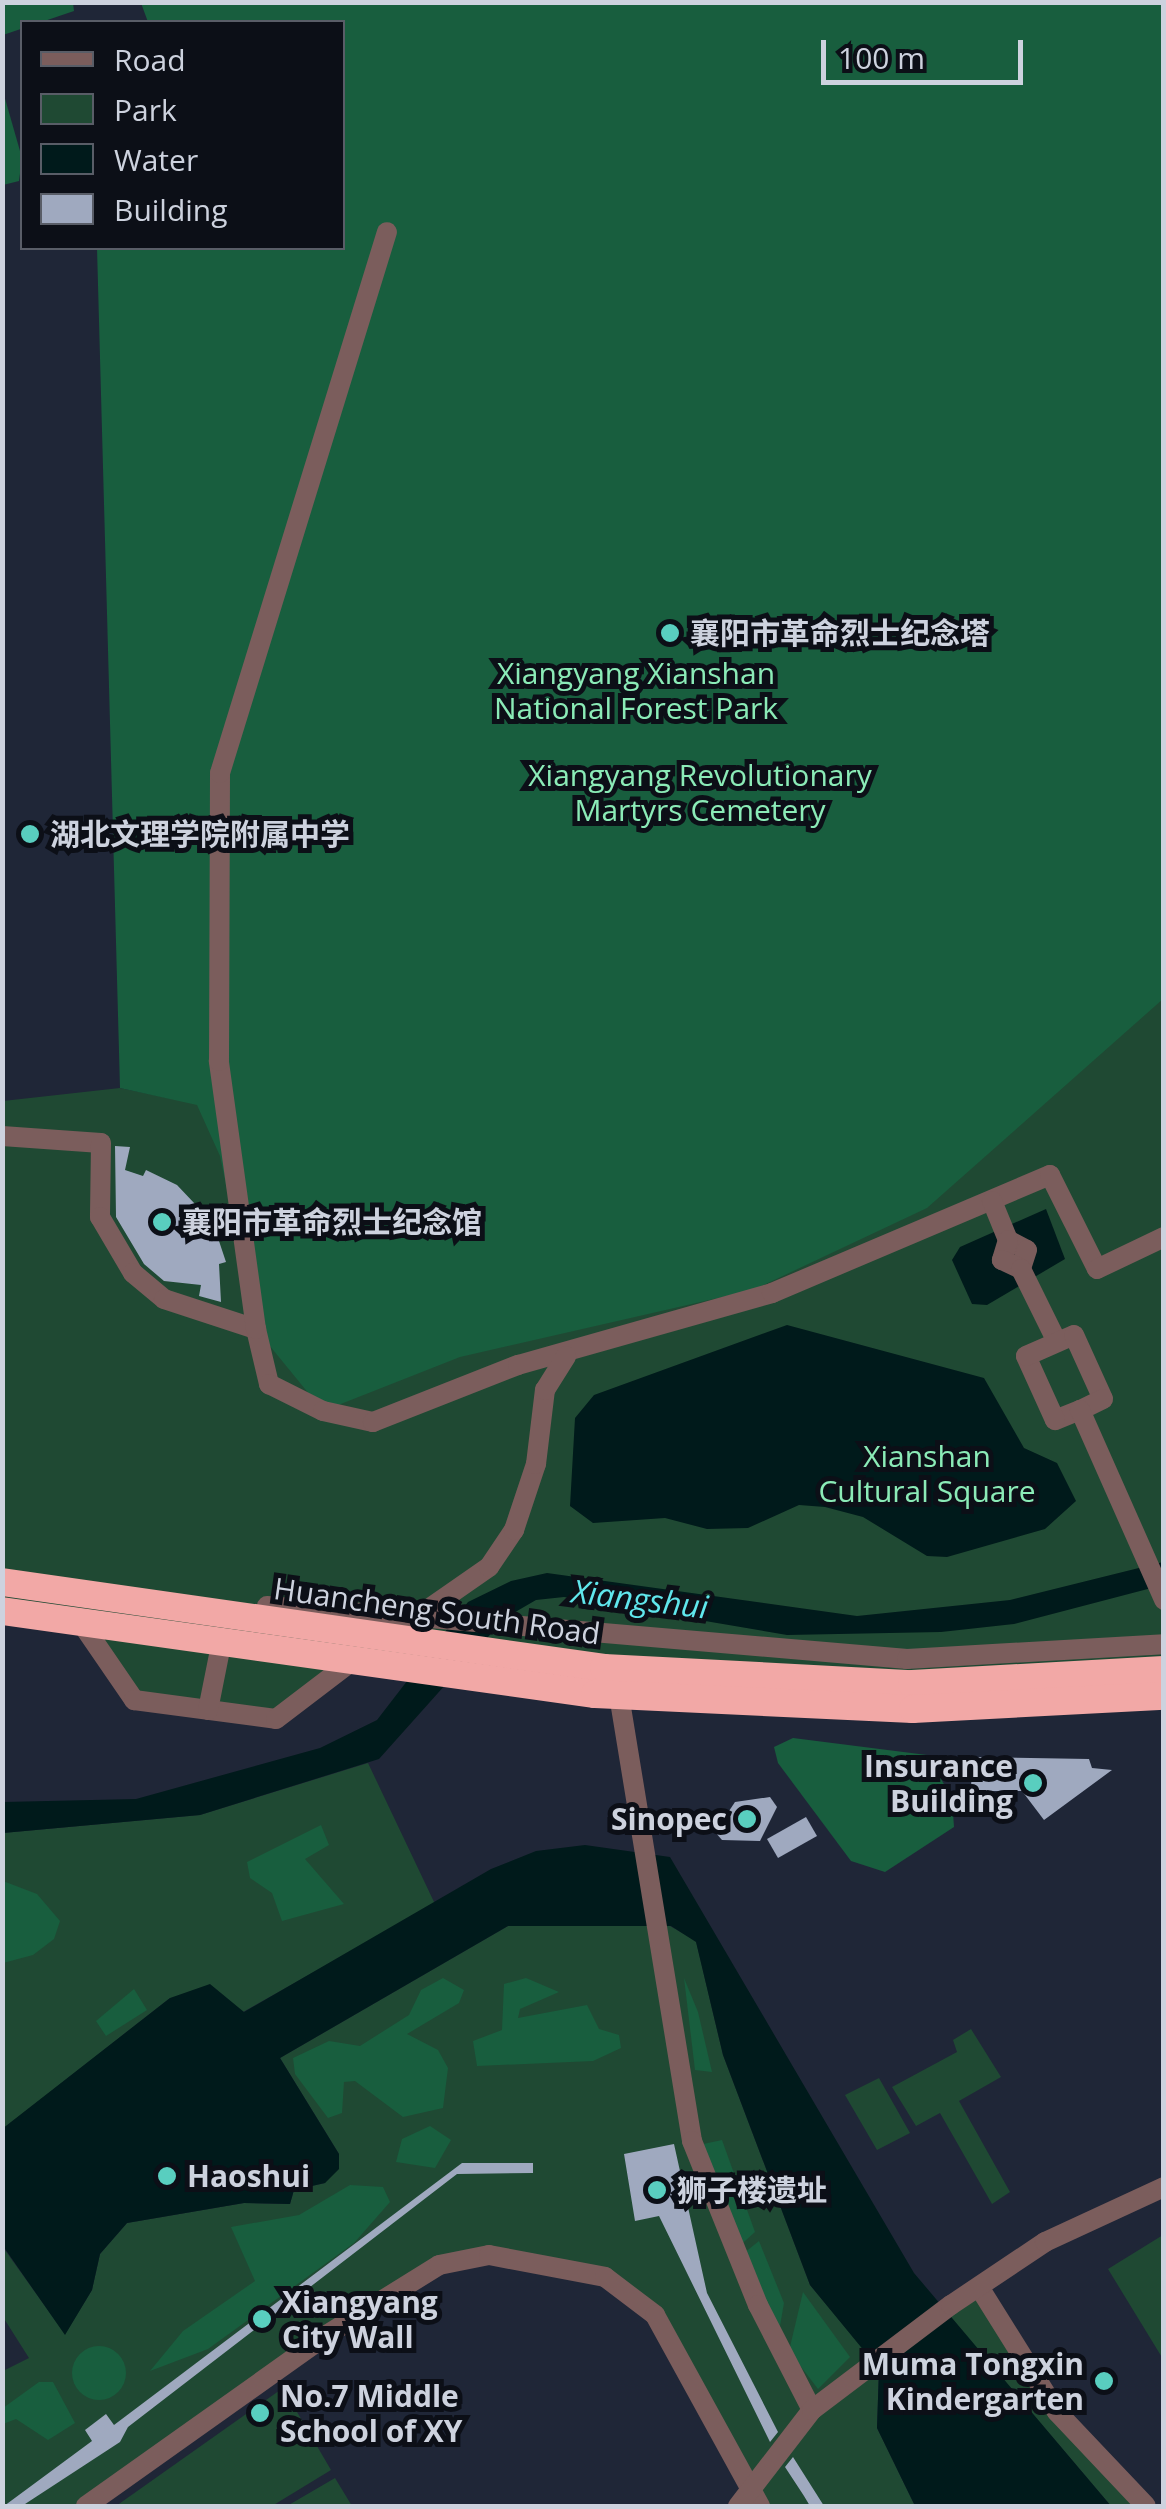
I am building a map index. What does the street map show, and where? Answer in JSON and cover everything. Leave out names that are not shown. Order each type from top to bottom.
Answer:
[{"type":"highway","name":"Huancheng South Road","points":[[2,1582],[371,1652],[475,1678],[618,1695],[913,1709],[1164,1696]]},
{"type":"highway","name":"Huancheng South Road","points":[[2,1610],[222,1640],[371,1652],[503,1641],[604,1668],[912,1684],[1164,1670]]},
{"type":"street","points":[[387,232],[220,773],[219,1061],[256,1329],[269,1384],[323,1411],[373,1422],[518,1366],[566,1356],[772,1293],[995,1210],[1050,1175],[1097,1269],[1164,1236]]},
{"type":"street","points":[[2,1136],[101,1143],[100,1217],[133,1273],[164,1299],[256,1329]]},
{"type":"street","points":[[995,1210],[1008,1240],[1027,1250],[1023,1274],[1057,1342]]},
{"type":"street","points":[[1074,1335],[1104,1399],[1080,1410],[1055,1420],[1026,1356],[1074,1335]]},
{"type":"street","points":[[417,1617],[489,1567],[514,1530],[536,1464],[545,1390],[566,1356]]},
{"type":"street","points":[[1080,1410],[1164,1600]]},
{"type":"street","points":[[2,1568],[293,1610],[417,1617],[503,1641],[907,1659],[1164,1644]]},
{"type":"street","points":[[80,1621],[134,1700],[276,1719],[371,1652]]},
{"type":"street","points":[[208,1710],[222,1640]]},
{"type":"street","points":[[618,1695],[640,1834],[662,1930],[692,2141],[758,2305],[812,2410]]},
{"type":"street","points":[[751,2503],[774,2454],[812,2410],[869,2366],[1045,2242],[1164,2188]]},
{"type":"street","points":[[86,2506],[325,2336],[439,2265],[490,2254],[606,2277],[655,2315],[751,2503]]},
{"type":"street","points":[[978,2287],[1057,2412],[1146,2506]]},
{"type":"green space","points":[[2,3],[73,3],[74,11],[47,20],[20,20],[20,29],[3,35]]},
{"type":"green space","name":"Xiangyang Xianshan National Forest Park","points":[[141,3],[1163,3],[1163,999],[927,1208],[753,1290],[460,1357],[323,1411],[256,1329],[220,1156],[197,1105],[120,1088],[97,250],[345,250],[345,20],[147,20]]},
{"type":"green space","points":[[2,88],[20,151],[19,181],[3,185]]},
{"type":"green space","points":[[1163,221],[1163,1696],[356,1658],[276,1719],[134,1700],[80,1621],[3,1611],[3,1101],[120,1088],[197,1104]]},
{"type":"green space","points":[[793,1738],[927,1755],[952,1798],[954,1827],[885,1872],[851,1861],[778,1763],[774,1747]]},
{"type":"green space","points":[[368,1763],[435,1904],[243,2012],[170,1998],[3,2129],[3,1833],[200,1815]]},
{"type":"green space","points":[[321,1825],[329,1845],[305,1859],[344,1904],[282,1921],[272,1893],[250,1878],[247,1862]]},
{"type":"green space","points":[[3,1881],[37,1894],[60,1921],[54,1939],[33,1955],[3,1963]]},
{"type":"green space","points":[[508,1926],[670,1926],[696,1941],[723,2055],[810,2285],[879,2368],[877,2428],[915,2506],[760,2506],[655,2315],[605,2277],[548,2260],[439,2265],[102,2506],[3,2506],[3,2371],[29,2358],[3,2317],[2,2246],[65,2334],[92,2290],[100,2254],[127,2223],[244,2203],[290,2204],[294,2190],[325,2183],[339,2154],[280,2058]]},
{"type":"green space","points":[[443,1978],[464,1990],[459,2003],[407,2034],[438,2050],[448,2068],[443,2108],[403,2117],[355,2081],[344,2082],[342,2113],[328,2118],[295,2074],[293,2058],[329,2041],[360,2046],[409,2015],[421,1990]]},
{"type":"green space","points":[[526,1978],[559,1992],[520,2009],[518,2018],[587,2005],[599,2029],[619,2035],[621,2048],[593,2061],[477,2066],[473,2041],[502,2030],[504,1984]]},
{"type":"green space","points":[[684,1978],[698,2012],[712,2072],[695,2070]]},
{"type":"green space","points":[[134,1989],[147,2010],[106,2036],[96,2021]]},
{"type":"green space","points":[[971,2029],[1001,2077],[959,2101],[1010,2192],[992,2204],[940,2113],[916,2126],[892,2087],[957,2052],[953,2040]]},
{"type":"green space","points":[[879,2078],[910,2133],[877,2150],[845,2095]]},
{"type":"green space","points":[[430,2126],[451,2140],[435,2168],[396,2162],[402,2139]]},
{"type":"green space","points":[[722,2140],[755,2232],[736,2249],[694,2146]]},
{"type":"green space","points":[[350,2185],[383,2187],[390,2202],[354,2243],[208,2349],[150,2371],[183,2331],[255,2281],[231,2227],[299,2215]]},
{"type":"green space","points":[[1163,2235],[1163,2359],[1108,2269]]},
{"type":"green space","points":[[759,2241],[784,2303],[777,2343],[739,2257]]},
{"type":"green space","points":[[803,2292],[850,2357],[818,2389],[789,2351]]},
{"type":"green space","points":[[971,2292],[1058,2411],[1150,2506],[1111,2506],[946,2312]]},
{"type":"green space","points":[[99,2346],[118,2354],[126,2373],[118,2392],[99,2400],[80,2392],[72,2373],[80,2354]]},
{"type":"green space","points":[[39,2382],[53,2382],[75,2423],[48,2440],[16,2419],[3,2424],[3,2408]]},
{"type":"green space","name":"No.7 Middle School of XY","points":[[283,2388],[331,2470],[272,2506],[116,2506]]},
{"type":"green space","points":[[335,2478],[352,2506],[287,2506]]},
{"type":"water","points":[[1046,1209],[1065,1259],[987,1305],[972,1304],[952,1260],[960,1247]]},
{"type":"water","points":[[787,1325],[984,1378],[1024,1448],[1057,1463],[1076,1501],[1045,1529],[947,1557],[927,1556],[863,1517],[825,1507],[799,1505],[748,1528],[707,1529],[665,1518],[593,1523],[570,1506],[575,1418],[594,1395]]},
{"type":"water","name":"Xiangshui","points":[[1163,1562],[1163,1585],[1014,1624],[941,1632],[787,1635],[564,1597],[536,1600],[505,1618],[379,1759],[200,1815],[3,1833],[3,1802],[136,1799],[320,1748],[377,1720],[468,1602],[511,1581],[547,1573],[857,1616],[1010,1600]]},
{"type":"water","name":"Haoshui","points":[[585,1845],[670,1857],[914,2273],[1111,2506],[915,2506],[877,2428],[879,2369],[810,2285],[723,2055],[696,1942],[671,1926],[508,1926],[280,2058],[339,2154],[339,2169],[325,2183],[294,2190],[290,2204],[244,2203],[127,2223],[100,2254],[92,2290],[65,2335],[3,2246],[2,2129],[170,1998],[210,1984],[244,2012],[491,1869],[536,1851]]},
{"type":"building","name":"襄阳市革命烈士纪念馆","points":[[115,1146],[130,1147],[125,1170],[143,1176],[146,1170],[177,1185],[213,1223],[226,1262],[219,1264],[221,1302],[199,1296],[201,1285],[164,1281],[144,1264],[116,1217]]},
{"type":"building","name":"Insurance Building","points":[[972,1757],[1089,1759],[1092,1768],[1112,1770],[1044,1820],[1022,1791],[971,1791]]},
{"type":"building","name":"Sinopec","points":[[770,1797],[777,1807],[760,1841],[722,1840],[715,1832],[735,1802]]},
{"type":"building","name":"Sinopec","points":[[806,1817],[817,1836],[778,1858],[767,1839]]},
{"type":"building","points":[[674,2144],[707,2293],[778,2432],[770,2442],[659,2216],[635,2221],[624,2154]]},
{"type":"building","name":"Xiangyang City Wall","points":[[462,2163],[533,2163],[533,2173],[457,2174],[128,2427],[120,2442],[22,2506],[4,2506],[92,2441],[85,2430],[106,2414],[114,2425]]},
{"type":"building","points":[[793,2457],[824,2506],[810,2506],[785,2467]]},
{"type":"place","name":"襄阳市革命烈士纪念塔","points":[[670,633]]},
{"type":"place","name":"湖北文理学院附属中学","points":[[30,834]]},
{"type":"place","name":"襄阳市革命烈士纪念馆","points":[[162,1222]]},
{"type":"place","name":"Insurance Building","points":[[1033,1783]]},
{"type":"place","name":"Sinopec","points":[[747,1819]]},
{"type":"place","name":"Haoshui","points":[[167,2176]]},
{"type":"place","name":"狮子楼遗址","points":[[657,2190]]},
{"type":"place","name":"Xiangyang City Wall","points":[[262,2319]]},
{"type":"place","name":"Muma Tongxin Kindergarten","points":[[1104,2381]]},
{"type":"place","name":"No.7 Middle School of XY","points":[[260,2413]]},
{"type":"park label","name":"Xiangyang Revolutionary Martyrs Cemetery","points":[[700,792]]},
{"type":"park label","name":"Xianshan Cultural Square","points":[[927,1473]]}]
